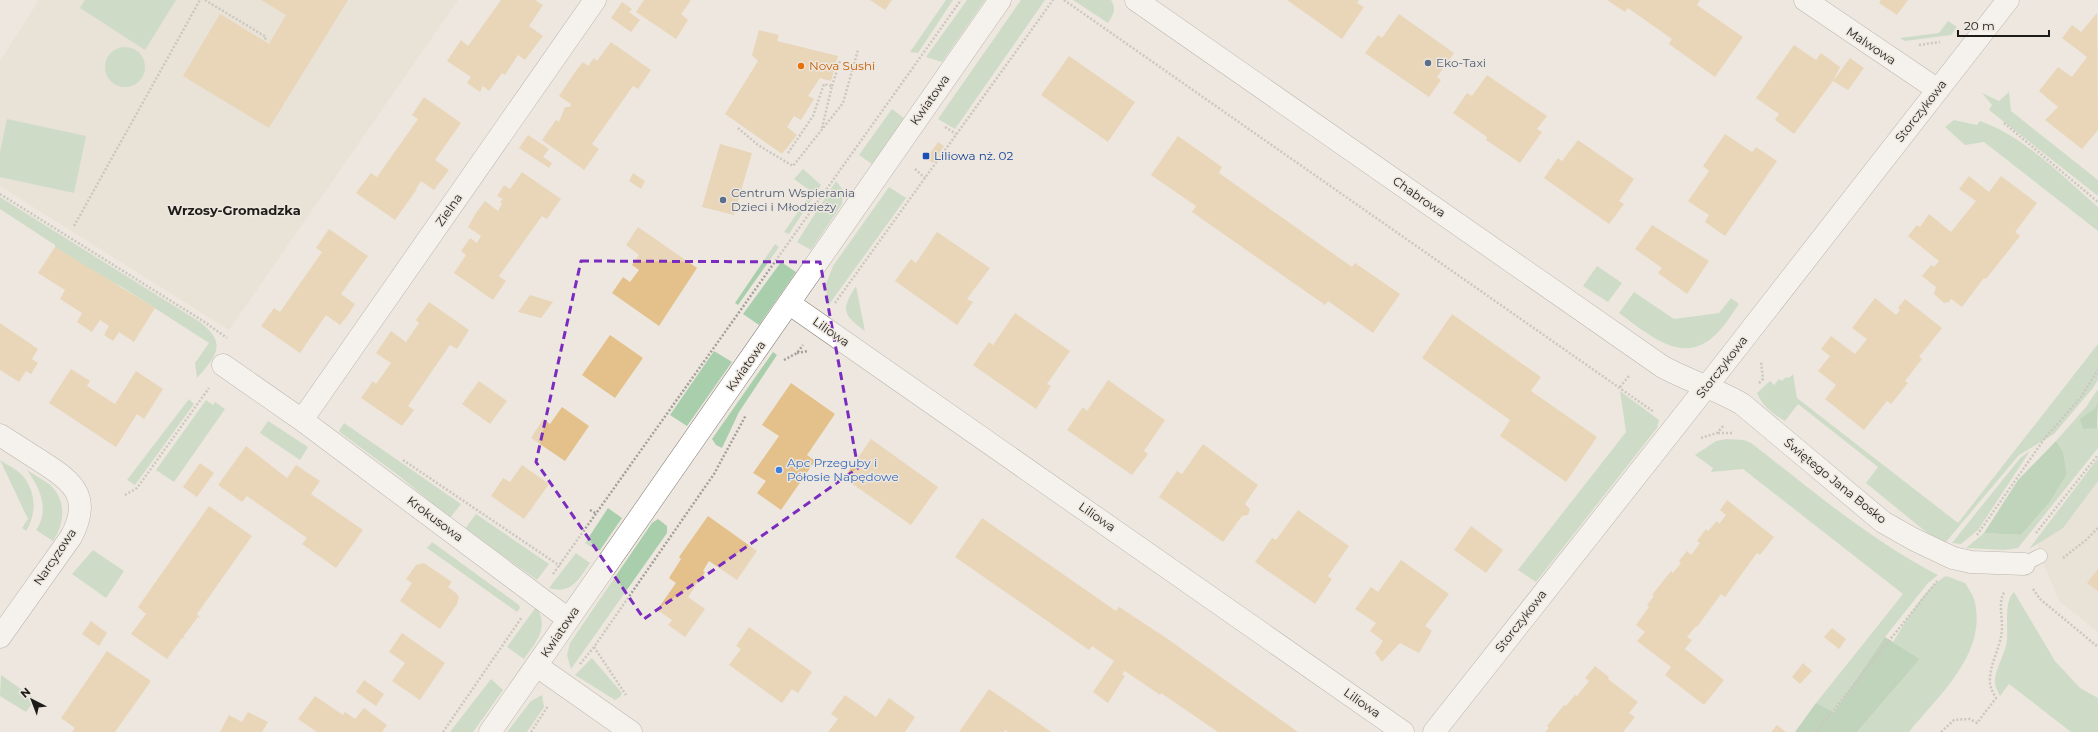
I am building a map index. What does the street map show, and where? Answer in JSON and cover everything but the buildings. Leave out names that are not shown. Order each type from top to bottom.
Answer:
[{"type":"street","name":"Zielna","points":[[302,420],[595,0]]},
{"type":"street","name":"Kwiatowa","points":[[490,732],[790,304],[892,154],[1000,0]]},
{"type":"street","name":"Chabrowa","points":[[1136,0],[1663,367],[1694,382],[1707,386]]},
{"type":"street","name":"Malwowa","points":[[1805,0],[1891,60],[1938,90]]},
{"type":"street","name":"Storczykowa","points":[[1434,732],[1707,386],[2008,0]]},
{"type":"street","name":"Liliowa","points":[[790,304],[1403,732]]},
{"type":"street","name":"Krokusowa","points":[[222,365],[302,420],[568,619]]},
{"type":"street","name":"Świętego Jana Bosko","points":[[1707,386],[1742,404],[1883,522],[1913,539],[1953,558],[1971,562],[2030,566]]},
{"type":"street","name":"Narcyzowa","points":[[0,435],[67,478],[76,490],[80,509],[78,523],[71,537],[0,637]]},
{"type":"street","points":[[537,666],[631,732]]},
{"type":"path","points":[[74,226],[200,0]]},
{"type":"path","points":[[205,0],[266,37],[264,41]]},
{"type":"path","points":[[443,732],[530,606],[535,595],[560,566],[960,0]]},
{"type":"path","points":[[781,362],[797,353],[820,324],[1053,0]]},
{"type":"path","points":[[1064,0],[1674,427]]},
{"type":"path","points":[[1891,60],[1904,46],[1978,37]]},
{"type":"path","points":[[738,128],[758,144],[793,166],[843,103],[858,50]]},
{"type":"path","points":[[822,130],[832,86],[840,61]]},
{"type":"path","points":[[788,153],[814,116],[824,84],[832,86]]},
{"type":"path","points":[[2004,123],[2098,202]]},
{"type":"path","points":[[0,194],[203,321],[234,344],[215,379],[137,488],[125,495]]},
{"type":"path","points":[[531,732],[562,685],[594,647],[714,474],[750,410]]},
{"type":"path","points":[[2098,455],[2023,550],[2030,566],[2040,599],[2098,647]]},
{"type":"path","points":[[590,510],[597,514]]},
{"type":"path","points":[[1941,732],[1954,720],[1970,719],[1977,723],[1996,698],[1990,686],[1990,677],[1999,649],[2002,628],[2002,595],[2030,566]]},
{"type":"path","points":[[594,647],[630,699]]},
{"type":"highlighted area","points":[[581,261],[820,262],[858,468],[644,619],[536,462]]},
{"type":"shaded area","points":[[39,0],[458,0],[229,330],[0,186],[0,61]]},
{"type":"shaded area","points":[[2098,461],[2098,632],[2060,602],[2040,556],[2037,540]]},
{"type":"green space","points":[[85,0],[176,0],[145,50],[80,8]]},
{"type":"green space","points":[[946,0],[953,0],[918,53],[910,52]]},
{"type":"green space","points":[[967,0],[985,0],[942,62],[926,57]]},
{"type":"green space","points":[[1021,0],[1045,0],[955,129],[938,119]]},
{"type":"green space","points":[[1073,0],[1111,0],[1114,6],[1114,12],[1108,23]]},
{"type":"green space","points":[[1948,21],[1957,27],[1951,35],[1905,41],[1900,38],[1939,33]]},
{"type":"green space","points":[[121,47],[129,47],[136,50],[142,56],[145,67],[142,78],[136,84],[129,87],[121,87],[114,84],[108,78],[105,71],[105,63],[108,56],[114,50]]},
{"type":"green space","points":[[2009,92],[2011,111],[2098,180],[2098,196],[1989,110],[1992,105],[1982,93],[1999,101]]},
{"type":"green space","points":[[892,109],[905,119],[872,164],[859,155]]},
{"type":"green space","points":[[7,119],[86,136],[74,193],[0,177],[0,152]]},
{"type":"green space","points":[[1954,120],[1977,125],[1980,121],[2012,137],[2042,158],[2098,207],[2098,231],[1984,142],[1965,145],[1945,127]]},
{"type":"green space","points":[[803,169],[821,185],[789,234],[784,232],[812,192],[794,179]]},
{"type":"green space","points":[[836,181],[843,190],[842,204],[811,250],[797,242]]},
{"type":"green space","points":[[889,187],[906,198],[828,306],[826,284],[833,266]]},
{"type":"green space","points":[[0,197],[200,322],[209,330],[214,337],[216,350],[214,356],[197,378],[195,363],[209,343],[122,287],[104,278],[55,247],[55,245],[0,209]]},
{"type":"green space","points":[[775,244],[779,247],[738,305],[735,303]]},
{"type":"green space","points":[[781,262],[796,272],[759,325],[743,314]]},
{"type":"green space","points":[[1597,266],[1622,283],[1608,302],[1583,286]]},
{"type":"green space","points":[[856,286],[865,331],[848,316],[846,311],[848,301]]},
{"type":"green space","points":[[1634,292],[1674,319],[1719,313],[1731,298],[1739,304],[1721,329],[1708,341],[1695,347],[1682,348],[1669,345],[1656,339],[1619,313]]},
{"type":"green space","points":[[2098,344],[2098,380],[2093,388],[2054,434],[2019,455],[1945,543],[1931,536],[1866,483],[1878,467],[1798,404],[1785,421],[1768,409],[1757,393],[1770,381],[1774,385],[1779,379],[1782,381],[1786,377],[1789,378],[1793,374],[1797,398],[1958,523]]},
{"type":"green space","points":[[714,351],[732,362],[687,426],[670,415]]},
{"type":"green space","points":[[773,352],[777,355],[739,412],[722,448],[716,445],[712,439]]},
{"type":"green space","points":[[2098,389],[2098,402],[2094,409],[2097,428],[2098,426],[2098,448],[2018,548],[2004,550],[1966,548],[1984,533],[2021,535],[2050,502],[2067,474],[2063,451],[2056,441],[2086,407]]},
{"type":"green space","points":[[1620,391],[1659,420],[1657,428],[1536,582],[1518,570],[1626,432]]},
{"type":"green space","points":[[189,399],[194,404],[135,485],[127,480]]},
{"type":"green space","points":[[206,400],[213,405],[215,402],[225,409],[174,482],[156,470]]},
{"type":"green space","points":[[2098,402],[2097,428],[2083,429],[2080,419],[2094,409]]},
{"type":"green space","points":[[268,421],[308,447],[300,460],[260,433]]},
{"type":"green space","points":[[344,423],[461,504],[450,518],[398,475],[341,433],[339,431]]},
{"type":"green space","points":[[1726,439],[1744,440],[1751,443],[1842,514],[1889,546],[1938,575],[1928,583],[1885,637],[1834,712],[1816,703],[1903,594],[1743,469],[1711,472],[1713,468],[1695,455],[1716,441]]},
{"type":"green space","points":[[2056,441],[2063,451],[2067,474],[2050,502],[2021,535],[1984,533],[2018,480]]},
{"type":"green space","points":[[2030,451],[1978,530],[1961,544],[1952,543],[2021,457]]},
{"type":"green space","points":[[2098,458],[2098,481],[2063,528],[2029,549]]},
{"type":"green space","points":[[0,460],[23,476],[33,496],[34,503],[32,517],[26,531],[22,528],[28,519]]},
{"type":"green space","points":[[27,470],[49,484],[59,497],[62,519],[53,541],[36,530],[42,515],[42,499],[36,484]]},
{"type":"green space","points":[[608,508],[622,518],[600,550],[596,550],[585,543]]},
{"type":"green space","points":[[476,514],[549,564],[537,580],[465,529]]},
{"type":"green space","points":[[658,519],[667,526],[667,533],[571,669],[567,655],[570,643],[652,523]]},
{"type":"green space","points":[[432,542],[519,605],[520,608],[517,612],[427,548]]},
{"type":"green space","points":[[93,550],[124,571],[106,598],[72,574]]},
{"type":"green space","points":[[576,553],[590,563],[582,575],[569,587],[557,590],[549,588]]},
{"type":"green space","points":[[1946,576],[1965,583],[1974,599],[1977,618],[1974,637],[1968,655],[1947,688],[1909,732],[1857,732],[1920,659],[1893,642],[1923,597],[1937,582]]},
{"type":"green space","points":[[2014,592],[2055,661],[2080,688],[2098,698],[2098,732],[2071,732],[2009,684],[2000,696],[1995,685],[1995,679],[2006,645],[2008,607],[2011,596]]},
{"type":"green space","points":[[536,607],[542,621],[542,628],[533,647],[524,659],[507,647]]},
{"type":"green space","points":[[1885,637],[1920,659],[1857,732],[1795,732],[1816,703],[1834,712]]},
{"type":"green space","points":[[592,658],[622,693],[620,697],[615,700],[575,675]]},
{"type":"green space","points":[[1,675],[35,699],[26,712],[0,696]]},
{"type":"green space","points":[[491,679],[503,690],[473,732],[450,732]]},
{"type":"green space","points":[[542,695],[544,707],[527,732],[507,732],[531,701]]},
{"type":"place","name":"Eko-Taxi","points":[[1428,63]]},
{"type":"place","name":"Nova Sushi","points":[[801,66]]},
{"type":"place","name":"Liliowa nż. 02","points":[[926,156]]},
{"type":"place","name":"Centrum Wspierania Dzieci i Młodzieży","points":[[723,200]]},
{"type":"place","name":"Apc Przeguby i Półosie Napędowe","points":[[779,470]]},
{"type":"district","name":"Wrzosy-Gromadzka","points":[[234,210]]}]
